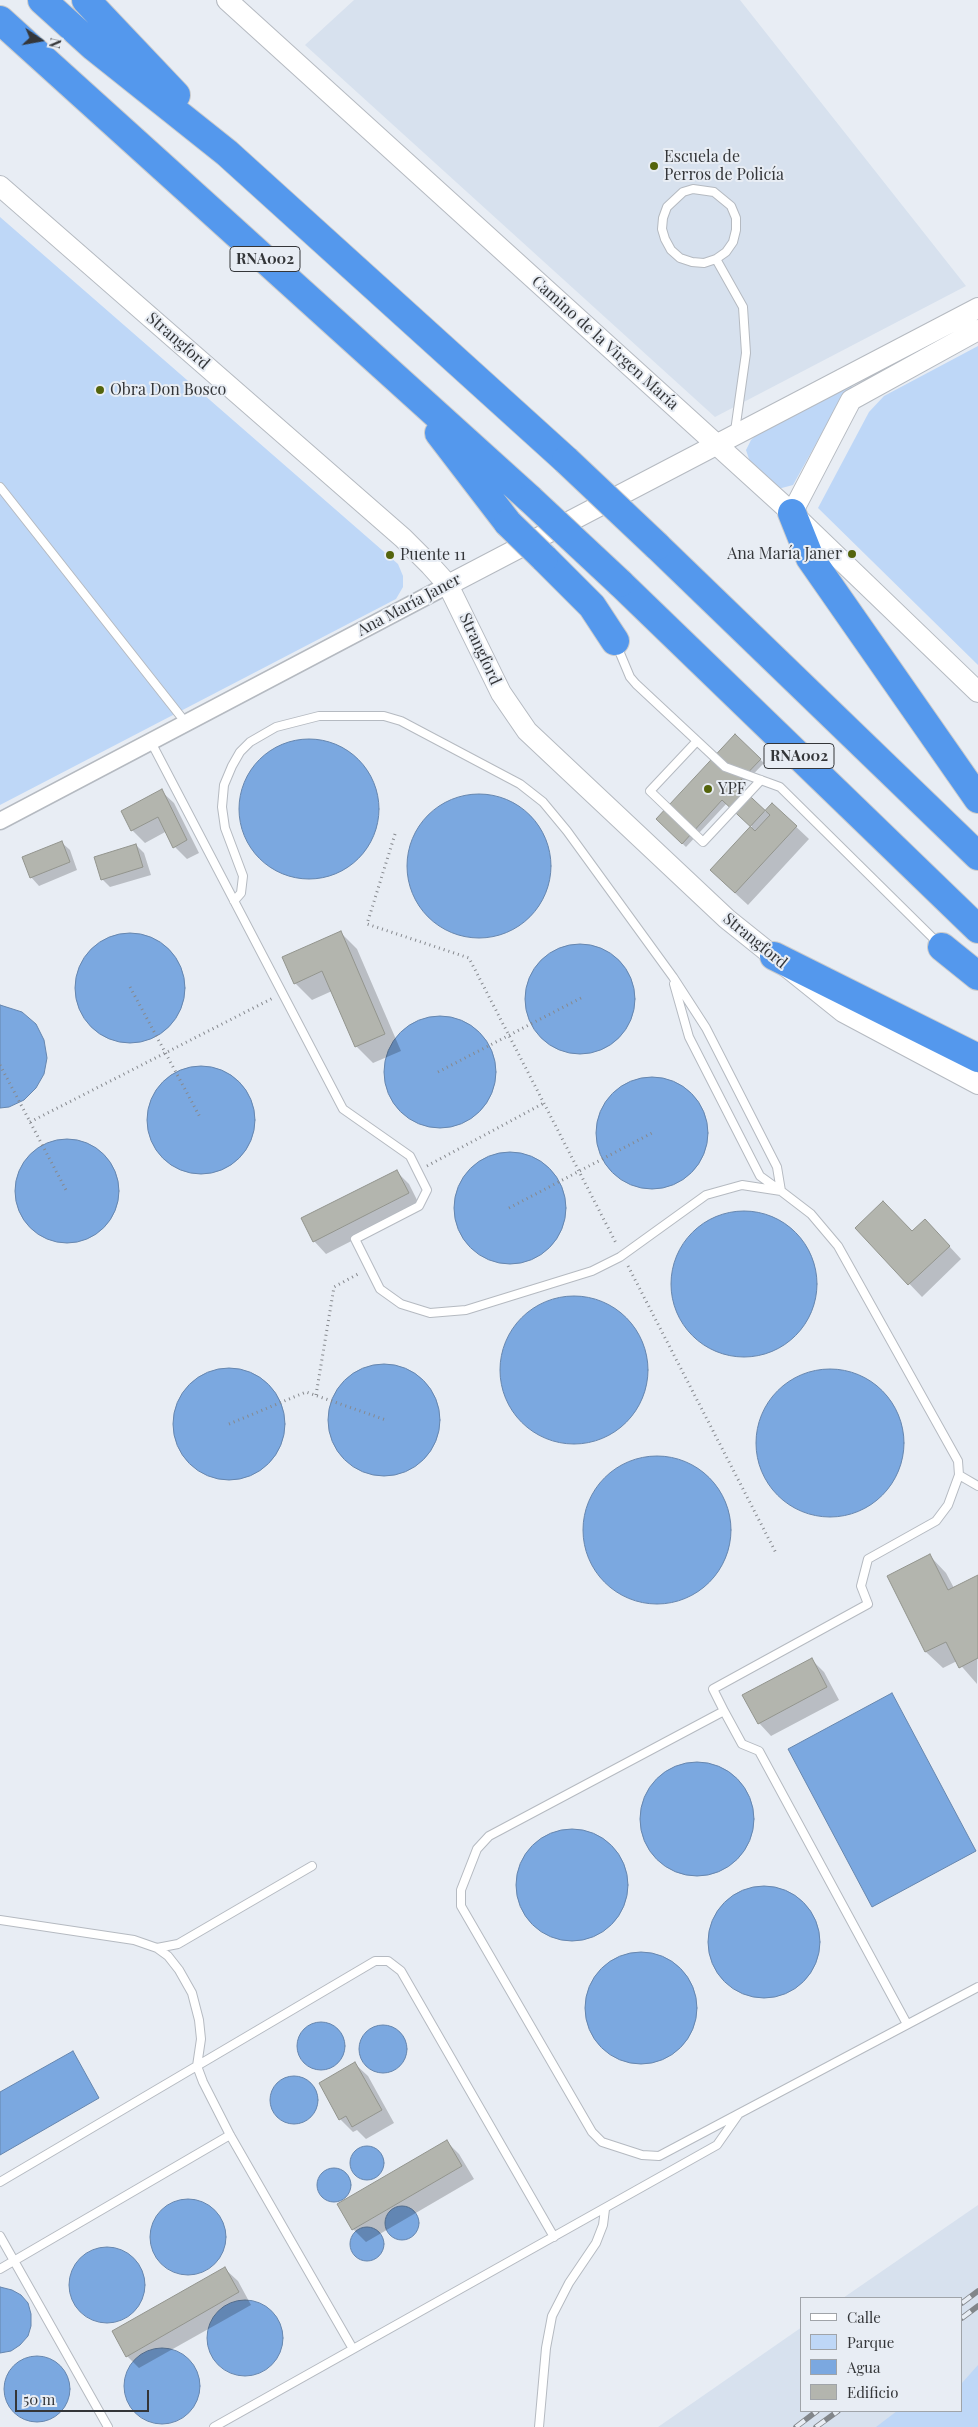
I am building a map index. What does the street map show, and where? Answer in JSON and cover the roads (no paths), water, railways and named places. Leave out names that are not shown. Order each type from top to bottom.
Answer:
[{"type":"highway","name":"RNA002","points":[[42,0],[94,47],[227,153],[566,460],[978,856]]},
{"type":"highway","points":[[86,0],[185,104],[227,153]]},
{"type":"highway","name":"RNA002","points":[[0,20],[530,499],[620,583],[978,929]]},
{"type":"highway","points":[[397,378],[508,523],[592,606],[615,642]]},
{"type":"highway","points":[[792,513],[810,558],[978,799]]},
{"type":"highway","points":[[942,947],[978,976]]},
{"type":"highway","points":[[774,956],[978,1058]]},
{"type":"street","name":"Camino de la Virgen María","points":[[227,0],[792,513],[978,692]]},
{"type":"street","name":"Strangford","points":[[2,191],[403,538],[448,584],[501,693],[528,731],[727,919],[843,1012],[978,1084]]},
{"type":"street","name":"Ana María Janer","points":[[0,821],[448,584],[978,308]]},
{"type":"street","points":[[792,513],[851,400],[978,330]]},
{"type":"lane","points":[[693,189],[714,192],[731,206],[736,218],[733,242],[726,252],[716,259],[704,263],[680,258],[671,250],[665,240],[662,229],[663,218],[667,207],[682,192],[693,189]]},
{"type":"lane","points":[[716,259],[743,307],[746,353],[734,435]]},
{"type":"lane","points":[[0,487],[186,723]]},
{"type":"lane","points":[[615,642],[630,677],[697,741],[726,767],[780,787],[942,947]]},
{"type":"lane","points":[[234,901],[241,892],[243,876],[225,828],[222,807],[224,785],[240,752],[263,733],[298,720],[320,716],[384,716],[401,721],[520,784],[543,802],[567,830],[706,1028],[777,1167],[781,1191]]},
{"type":"lane","points":[[697,741],[650,791],[703,842],[760,780]]},
{"type":"lane","points":[[151,742],[343,1109],[410,1156],[427,1190],[420,1206],[356,1240],[380,1290],[401,1304],[430,1313],[466,1310],[592,1271],[622,1256],[706,1195],[742,1184],[781,1191]]},
{"type":"lane","points":[[672,977],[689,1037],[760,1176],[811,1214],[838,1246],[958,1461],[959,1475],[948,1505],[936,1520],[868,1559],[861,1586],[868,1604],[713,1689],[742,1744],[759,1751],[907,2024]]},
{"type":"lane","points":[[959,1475],[978,1486]]},
{"type":"lane","points":[[724,1711],[489,1836],[477,1849],[461,1890],[461,1906],[592,2132],[602,2142],[642,2155],[659,2156],[978,1987]]},
{"type":"lane","points":[[157,1948],[178,1944],[312,1866]]},
{"type":"lane","points":[[0,1920],[134,1940],[157,1948],[168,1956],[179,1970],[192,1993],[199,2020],[201,2039],[197,2066],[230,2135],[353,2349]]},
{"type":"lane","points":[[0,2182],[375,1961],[388,1961],[401,1971],[554,2237]]},
{"type":"lane","points":[[214,2427],[717,2145],[739,2113]]},
{"type":"lane","points":[[0,2269],[230,2135]]},
{"type":"lane","points":[[539,2427],[546,2348],[552,2316],[569,2283],[596,2243],[603,2225],[605,2209]]},
{"type":"lane","points":[[0,2236],[108,2427]]},
{"type":"water","points":[[309,739],[323,740],[336,744],[359,759],[374,782],[378,795],[378,823],[374,836],[359,859],[336,874],[323,878],[309,879],[295,878],[282,874],[259,859],[244,836],[240,823],[239,809],[240,795],[244,782],[259,759],[282,744],[295,740]]},
{"type":"water","points":[[479,794],[493,795],[507,800],[519,806],[530,815],[539,826],[545,838],[550,852],[550,880],[545,894],[539,906],[530,917],[519,926],[507,932],[493,937],[479,938],[465,937],[451,932],[439,926],[428,917],[419,906],[413,894],[408,880],[407,866],[408,852],[413,838],[419,826],[428,815],[439,806],[451,800],[465,795]]},
{"type":"water","points":[[130,933],[141,934],[151,938],[169,949],[180,967],[184,977],[184,999],[180,1009],[169,1027],[151,1038],[141,1042],[130,1043],[119,1042],[109,1038],[91,1027],[80,1009],[76,999],[75,988],[76,977],[80,967],[91,949],[109,938],[119,934]]},
{"type":"water","points":[[580,944],[601,948],[619,960],[631,978],[635,999],[631,1020],[619,1038],[601,1050],[580,1054],[559,1050],[541,1038],[529,1020],[525,999],[529,978],[541,960],[559,948]]},
{"type":"water","points":[[0,1005],[22,1012],[36,1024],[44,1040],[47,1058],[44,1074],[36,1088],[24,1100],[9,1107],[0,1108]]},
{"type":"water","points":[[440,1016],[462,1020],[480,1032],[492,1050],[496,1072],[492,1094],[480,1112],[462,1124],[440,1128],[418,1124],[400,1112],[388,1094],[384,1072],[388,1050],[400,1032],[418,1020]]},
{"type":"water","points":[[201,1066],[211,1067],[231,1075],[239,1082],[246,1090],[254,1110],[254,1130],[246,1150],[239,1158],[231,1165],[211,1173],[201,1174],[191,1173],[171,1165],[163,1158],[156,1150],[148,1130],[147,1120],[148,1110],[156,1090],[163,1082],[171,1075],[191,1067]]},
{"type":"water","points":[[652,1077],[673,1081],[692,1093],[704,1112],[708,1133],[704,1154],[692,1173],[673,1185],[652,1189],[631,1185],[612,1173],[600,1154],[596,1133],[600,1112],[612,1093],[631,1081]]},
{"type":"water","points":[[67,1139],[87,1143],[104,1154],[115,1171],[119,1191],[115,1211],[104,1228],[87,1239],[67,1243],[47,1239],[30,1228],[19,1211],[15,1191],[19,1171],[30,1154],[47,1143]]},
{"type":"water","points":[[510,1152],[531,1156],[549,1169],[562,1187],[566,1208],[562,1229],[549,1247],[531,1260],[510,1264],[489,1260],[471,1247],[458,1229],[454,1208],[458,1187],[471,1169],[489,1156]]},
{"type":"water","points":[[744,1211],[772,1217],[795,1233],[811,1256],[817,1284],[811,1312],[795,1335],[772,1351],[744,1357],[716,1351],[693,1335],[677,1312],[671,1284],[677,1256],[693,1233],[716,1217]]},
{"type":"water","points":[[574,1296],[602,1302],[626,1318],[642,1342],[648,1370],[642,1398],[626,1422],[602,1438],[574,1444],[546,1438],[522,1422],[506,1398],[500,1370],[506,1342],[522,1318],[546,1302]]},
{"type":"water","points":[[384,1364],[395,1365],[405,1369],[423,1381],[435,1399],[439,1409],[439,1431],[435,1441],[423,1459],[405,1471],[395,1475],[384,1476],[373,1475],[363,1471],[345,1459],[333,1441],[329,1431],[328,1420],[329,1409],[333,1399],[345,1381],[363,1369],[373,1365]]},
{"type":"water","points":[[229,1368],[240,1369],[250,1373],[268,1385],[280,1403],[284,1413],[284,1435],[280,1445],[268,1463],[250,1475],[240,1479],[229,1480],[218,1479],[208,1475],[190,1463],[178,1445],[174,1435],[173,1424],[174,1413],[178,1403],[190,1385],[208,1373],[218,1369]]},
{"type":"water","points":[[830,1369],[858,1375],[882,1391],[898,1415],[904,1443],[898,1471],[882,1495],[858,1511],[830,1517],[802,1511],[778,1495],[762,1471],[756,1443],[762,1415],[778,1391],[802,1375]]},
{"type":"water","points":[[657,1456],[671,1457],[685,1462],[698,1468],[709,1478],[719,1489],[725,1502],[730,1516],[730,1544],[725,1558],[719,1571],[709,1582],[698,1592],[685,1598],[671,1603],[657,1604],[643,1603],[629,1598],[616,1592],[605,1582],[595,1571],[589,1558],[584,1544],[583,1530],[584,1516],[589,1502],[595,1489],[605,1478],[616,1468],[629,1462],[643,1457]]},
{"type":"water","points":[[892,1693],[976,1851],[872,1907],[788,1749]]},
{"type":"water","points":[[697,1762],[719,1766],[729,1771],[745,1787],[750,1797],[754,1819],[750,1841],[745,1851],[729,1867],[719,1872],[697,1876],[675,1872],[665,1867],[649,1851],[644,1841],[640,1819],[644,1797],[649,1787],[665,1771],[675,1766]]},
{"type":"water","points":[[572,1829],[593,1833],[611,1846],[624,1864],[628,1885],[624,1906],[611,1924],[593,1937],[572,1941],[551,1937],[533,1924],[520,1906],[516,1885],[520,1864],[533,1846],[551,1833]]},
{"type":"water","points":[[764,1886],[785,1890],[804,1902],[816,1921],[820,1942],[816,1963],[804,1982],[785,1994],[764,1998],[743,1994],[724,1982],[712,1963],[708,1942],[712,1921],[724,1902],[743,1890]]},
{"type":"water","points":[[641,1952],[663,1956],[681,1968],[693,1986],[697,2008],[693,2030],[681,2048],[663,2060],[641,2064],[619,2060],[601,2048],[589,2030],[585,2008],[589,1986],[601,1968],[619,1956]]},
{"type":"water","points":[[316,2022],[326,2022],[338,2029],[345,2041],[345,2051],[338,2063],[326,2070],[316,2070],[308,2066],[301,2059],[297,2051],[297,2041],[301,2033],[308,2026]]},
{"type":"water","points":[[378,2025],[388,2025],[400,2032],[407,2044],[407,2054],[400,2066],[388,2073],[378,2073],[370,2069],[363,2062],[359,2054],[359,2044],[363,2036],[370,2029]]},
{"type":"water","points":[[73,2051],[99,2098],[0,2155],[0,2092]]},
{"type":"water","points":[[289,2076],[299,2076],[311,2083],[318,2095],[318,2105],[311,2117],[299,2124],[289,2124],[281,2120],[274,2113],[270,2105],[270,2095],[274,2087],[281,2080]]},
{"type":"water","points":[[367,2146],[379,2151],[384,2163],[379,2175],[367,2180],[355,2175],[350,2163],[355,2151]]},
{"type":"water","points":[[334,2168],[346,2173],[351,2185],[346,2197],[334,2202],[322,2197],[317,2185],[322,2173]]},
{"type":"water","points":[[188,2199],[203,2202],[215,2210],[223,2222],[226,2237],[223,2252],[215,2264],[203,2272],[188,2275],[173,2272],[161,2264],[153,2252],[150,2237],[153,2222],[161,2210],[173,2202]]},
{"type":"water","points":[[402,2206],[414,2211],[419,2223],[414,2235],[402,2240],[390,2235],[385,2223],[390,2211]]},
{"type":"water","points":[[367,2227],[379,2232],[384,2244],[379,2256],[367,2261],[355,2256],[350,2244],[355,2232]]},
{"type":"water","points":[[107,2247],[122,2250],[134,2258],[142,2270],[145,2285],[142,2300],[134,2312],[122,2320],[107,2323],[92,2320],[80,2312],[72,2300],[69,2285],[72,2270],[80,2258],[92,2250]]},
{"type":"water","points":[[0,2287],[21,2295],[28,2303],[31,2314],[31,2326],[28,2336],[20,2345],[11,2351],[0,2353]]},
{"type":"water","points":[[245,2300],[260,2303],[272,2311],[280,2323],[283,2338],[280,2353],[272,2365],[260,2373],[245,2376],[230,2373],[218,2365],[210,2353],[207,2338],[210,2323],[218,2311],[230,2303]]},
{"type":"water","points":[[162,2348],[177,2351],[189,2359],[197,2371],[200,2386],[197,2401],[189,2413],[177,2421],[162,2424],[147,2421],[135,2413],[127,2401],[124,2386],[127,2371],[135,2359],[147,2351]]},
{"type":"water","points":[[37,2356],[49,2359],[60,2366],[67,2377],[70,2389],[67,2401],[60,2412],[49,2419],[37,2422],[25,2419],[14,2412],[7,2401],[4,2389],[7,2377],[14,2366],[25,2359]]},
{"type":"railway","points":[[963,2302],[978,2291]]},
{"type":"railway","points":[[963,2317],[978,2306]]},
{"type":"railway","points":[[796,2427],[816,2412]]},
{"type":"railway","points":[[816,2427],[837,2412]]},
{"type":"place","name":"Escuela de Perros de Policía","points":[[654,166]]},
{"type":"place","name":"Obra Don Bosco","points":[[100,390]]},
{"type":"place","name":"Ana María Janer","points":[[852,554]]},
{"type":"place","name":"Puente 11","points":[[390,555]]},
{"type":"place","name":"YPF","points":[[708,789]]}]
